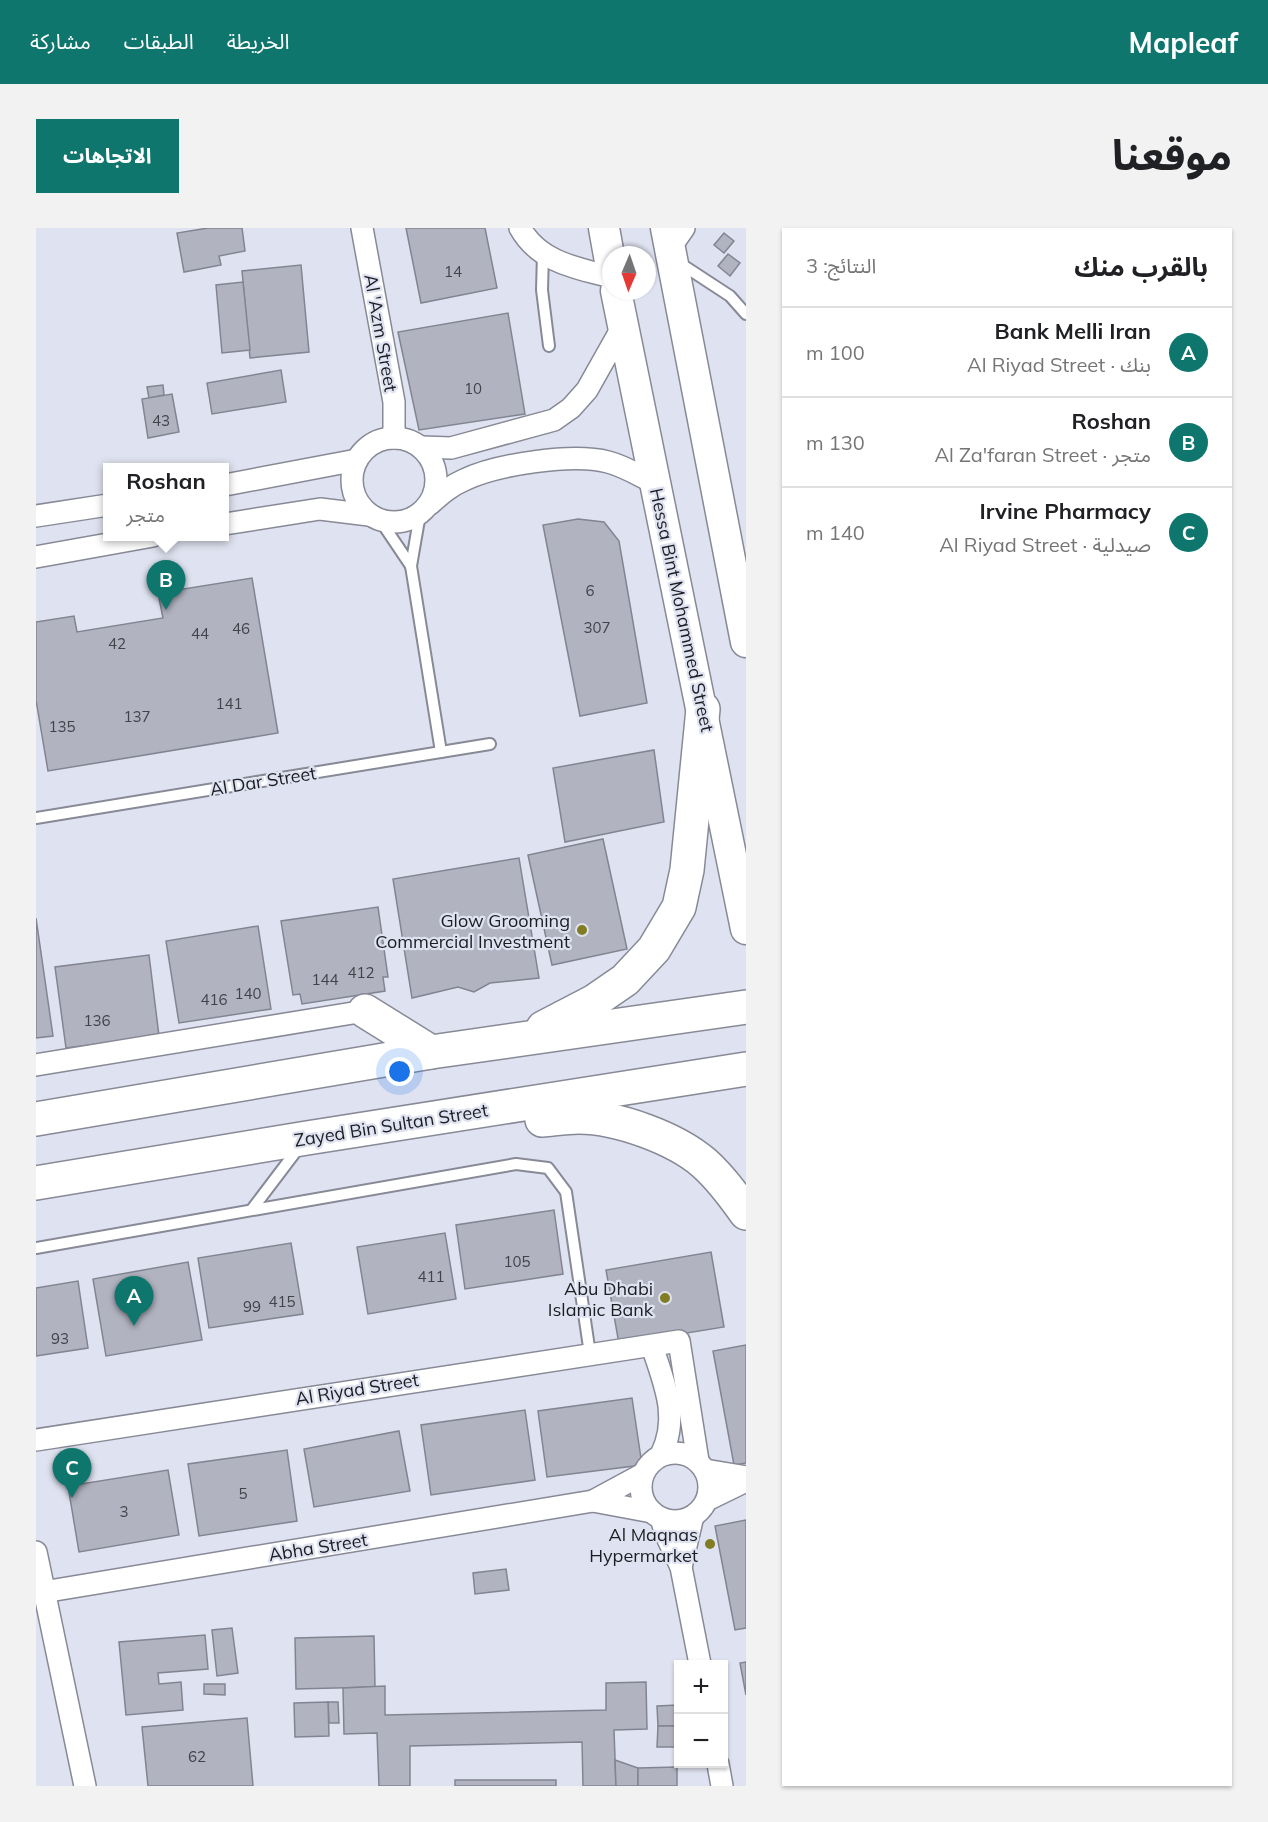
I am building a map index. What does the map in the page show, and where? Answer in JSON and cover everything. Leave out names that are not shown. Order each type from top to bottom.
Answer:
[{"type":"highway","points":[[520,1040],[593,1002],[626,980],[654,950],[679,907],[687,870],[703,709]]},
{"type":"highway","points":[[36,1119],[431,1052],[746,1007]]},
{"type":"highway","points":[[365,1011],[431,1052]]},
{"type":"highway","name":"Zayed Bin Sultan Street","points":[[36,1183],[746,1069]]},
{"type":"highway","points":[[307,1138],[581,1117],[628,1125],[663,1138],[704,1163],[730,1191],[746,1213]]},
{"type":"main road","points":[[604,228],[607,246]]},
{"type":"main road","points":[[673,240],[741,579],[746,642]]},
{"type":"main road","name":"Hessa Bint Mohammed Street","points":[[618,300],[703,709],[746,929]]},
{"type":"street","name":"Al 'Azm Street","points":[[362,228],[394,402],[393,438]]},
{"type":"street","points":[[520,228],[527,240],[543,254],[566,265],[602,275]]},
{"type":"street","points":[[374,517],[360,506],[351,483],[357,460],[366,448],[379,441],[393,438],[421,447],[451,448],[554,420],[571,408],[587,390],[623,326]]},
{"type":"street","points":[[421,447],[429,456],[436,477],[436,489],[423,512]]},
{"type":"street","points":[[229,484],[357,460]]},
{"type":"street","points":[[229,523],[320,509],[400,522],[423,512],[446,490],[466,479],[518,465],[555,460],[609,462],[655,483]]},
{"type":"street","points":[[36,516],[103,506]]},
{"type":"street","points":[[36,556],[128,541]]},
{"type":"street","points":[[36,1065],[365,1011]]},
{"type":"street","name":"Al Riyad Street","points":[[36,1440],[679,1341],[702,1466]]},
{"type":"street","points":[[652,1346],[671,1408],[670,1428],[661,1455]]},
{"type":"street","points":[[699,1660],[681,1566],[657,1515],[641,1494],[643,1474],[650,1463],[661,1455],[681,1453],[702,1466],[746,1477]]},
{"type":"street","points":[[702,1466],[709,1480],[707,1500]]},
{"type":"street","name":"Abha Street","points":[[43,1592],[593,1501],[643,1474]]},
{"type":"street","points":[[657,1515],[682,1521],[693,1516],[707,1500],[746,1481]]},
{"type":"street","name":"Abha Street","points":[[593,1501],[657,1515]]},
{"type":"street","points":[[681,1566],[693,1516]]},
{"type":"street","points":[[36,1552],[84,1786]]},
{"type":"street","points":[[719,1768],[722,1786]]},
{"type":"lane","points":[[673,240],[746,314]]},
{"type":"lane","points":[[543,254],[542,290],[549,346]]},
{"type":"lane","points":[[423,512],[411,566],[441,752]]},
{"type":"lane","points":[[374,517],[411,566]]},
{"type":"lane","name":"Al Dar Street","points":[[36,818],[490,744]]},
{"type":"lane","points":[[253,1208],[307,1138]]},
{"type":"lane","points":[[36,1248],[253,1208],[516,1164],[548,1168],[566,1192],[590,1354]]},
{"type":"building","points":[[208,228],[242,228],[245,251],[219,256],[221,265],[184,272],[177,233]]},
{"type":"building","points":[[406,228],[485,228],[497,288],[421,303]]},
{"type":"building","points":[[724,233],[734,241],[724,253],[714,245]]},
{"type":"building","points":[[728,254],[740,263],[730,276],[718,266]]},
{"type":"building","points":[[301,265],[309,352],[250,358],[242,271]]},
{"type":"building","points":[[243,282],[250,350],[222,353],[216,285]]},
{"type":"building","points":[[508,313],[525,414],[419,430],[398,332]]},
{"type":"building","points":[[281,370],[286,402],[212,414],[207,383]]},
{"type":"building","points":[[163,385],[164,395],[149,398],[147,387]]},
{"type":"building","points":[[172,394],[179,432],[148,438],[142,399]]},
{"type":"building","points":[[578,519],[604,522],[619,541],[647,703],[580,716],[543,525]]},
{"type":"building","points":[[252,578],[278,733],[48,771],[36,700],[36,622],[74,616],[77,632],[163,618],[158,593]]},
{"type":"building","points":[[654,750],[664,822],[565,842],[553,768]]},
{"type":"building","points":[[603,839],[627,949],[552,965],[528,855]]},
{"type":"building","points":[[519,858],[539,978],[490,983],[474,992],[458,987],[412,998],[393,879]]},
{"type":"building","points":[[378,907],[388,977],[383,977],[385,991],[302,1004],[300,994],[293,995],[281,921]]},
{"type":"building","points":[[36,918],[53,1036],[36,1038]]},
{"type":"building","points":[[258,926],[271,1009],[179,1023],[166,941]]},
{"type":"building","points":[[149,955],[159,1036],[66,1048],[55,967]]},
{"type":"building","points":[[554,1210],[563,1274],[465,1289],[456,1225]]},
{"type":"building","points":[[445,1233],[456,1299],[368,1314],[357,1247]]},
{"type":"building","points":[[291,1243],[303,1314],[209,1328],[198,1258]]},
{"type":"building","name":"Abu Dhabi Islamic Bank","points":[[711,1252],[724,1327],[619,1344],[606,1270]]},
{"type":"building","points":[[188,1262],[202,1340],[106,1356],[93,1279]]},
{"type":"building","points":[[78,1281],[88,1348],[36,1356],[36,1288]]},
{"type":"building","points":[[746,1345],[746,1463],[734,1465],[713,1351]]},
{"type":"building","points":[[632,1398],[642,1465],[547,1477],[538,1411]]},
{"type":"building","points":[[525,1410],[535,1480],[431,1495],[421,1425]]},
{"type":"building","points":[[399,1431],[410,1491],[314,1507],[304,1449]]},
{"type":"building","points":[[287,1450],[297,1521],[199,1536],[188,1464]]},
{"type":"building","points":[[168,1470],[179,1535],[79,1552],[68,1486]]},
{"type":"building","points":[[746,1520],[746,1628],[735,1630],[715,1526]]},
{"type":"building","points":[[506,1569],[509,1590],[475,1594],[473,1573]]},
{"type":"building","points":[[232,1628],[238,1673],[217,1676],[212,1630]]},
{"type":"building","points":[[205,1635],[208,1669],[158,1673],[159,1684],[181,1682],[183,1710],[126,1715],[119,1642]]},
{"type":"building","points":[[374,1636],[375,1687],[296,1689],[295,1638]]},
{"type":"building","points":[[746,1662],[746,1695],[740,1663]]},
{"type":"building","points":[[646,1682],[647,1729],[614,1730],[616,1786],[583,1786],[582,1742],[410,1746],[410,1786],[379,1786],[377,1733],[344,1734],[343,1688],[385,1686],[385,1715],[606,1710],[606,1683]]},
{"type":"building","points":[[204,1684],[225,1684],[225,1695],[204,1694]]},
{"type":"building","points":[[328,1702],[338,1702],[339,1723],[329,1723]]},
{"type":"building","points":[[328,1702],[329,1736],[295,1737],[294,1703]]},
{"type":"building","points":[[674,1705],[674,1726],[658,1726],[657,1706]]},
{"type":"building","points":[[247,1718],[253,1786],[148,1786],[142,1727]]},
{"type":"building","points":[[658,1726],[674,1726],[674,1747],[657,1747]]},
{"type":"building","points":[[615,1760],[638,1768],[638,1786],[616,1786]]},
{"type":"building","points":[[638,1768],[677,1768],[677,1786],[638,1786]]},
{"type":"building","points":[[455,1780],[556,1780],[556,1786],[455,1786]]},
{"type":"place","name":"Roshan","points":[[166,610]]},
{"type":"place","name":"Glow Grooming Commercial Investment","points":[[582,930]]},
{"type":"place","name":"Abu Dhabi Islamic Bank","points":[[665,1298]]},
{"type":"place","name":"Bank Melli Iran","points":[[134,1326]]},
{"type":"place","name":"Irvine Pharmacy","points":[[72,1498]]},
{"type":"place","name":"Al Maqnas Hypermarket","points":[[710,1544]]}]
